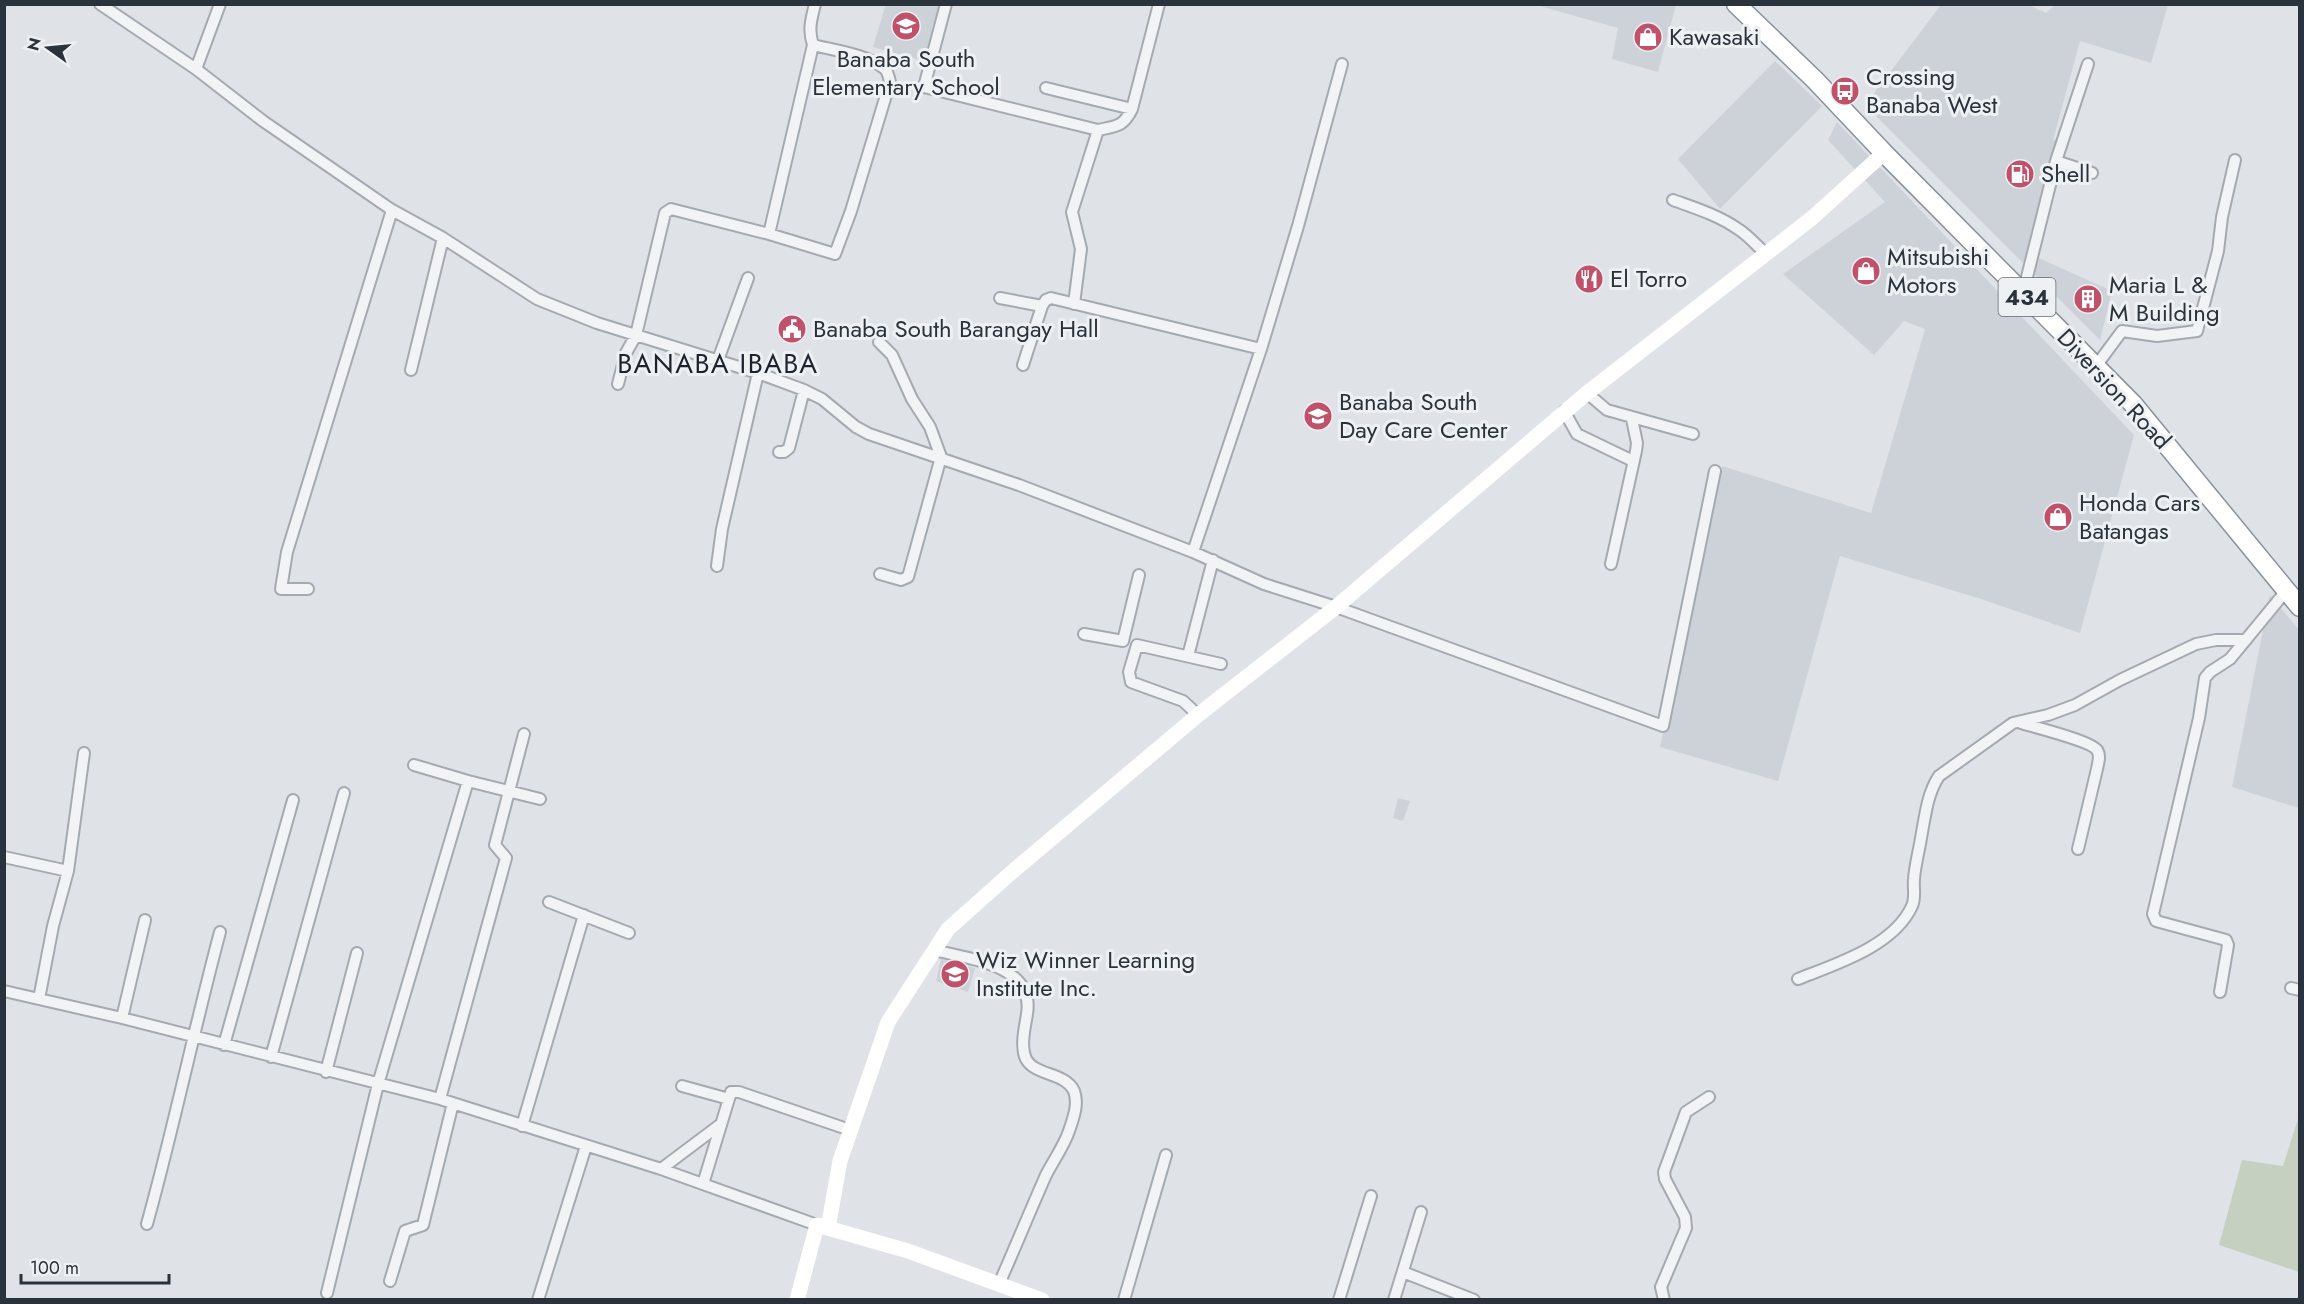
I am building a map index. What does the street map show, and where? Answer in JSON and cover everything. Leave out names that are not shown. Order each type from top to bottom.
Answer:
[{"type":"highway","name":"Diversion Road","points":[[1736,4],[1815,80],[1884,153],[2133,404],[2300,607]]},
{"type":"street","points":[[100,4],[196,69],[263,121],[392,210],[443,238],[537,299],[597,323],[718,360],[804,390],[822,399],[868,434],[941,457],[1193,552],[1264,584],[1336,607],[1663,726],[1715,471]]},
{"type":"street","points":[[196,69],[220,4]]},
{"type":"street","points":[[769,234],[813,45],[809,33],[815,4]]},
{"type":"street","points":[[946,4],[924,87],[1098,130],[1118,126],[1126,121],[1132,109],[1159,4]]},
{"type":"street","points":[[618,384],[626,353],[636,335],[665,213],[671,209],[769,234],[835,254],[887,98],[890,82],[886,70],[850,53],[813,45]]},
{"type":"street","points":[[1193,552],[1298,226],[1342,64]]},
{"type":"street","points":[[2023,293],[2056,161],[2088,64]]},
{"type":"street","points":[[1046,88],[1132,109]]},
{"type":"street","points":[[1074,304],[1082,249],[1072,212],[1098,130]]},
{"type":"street","points":[[797,1299],[823,1227],[850,1130],[888,1022],[948,929],[1198,715],[1336,607],[1564,411],[1812,218],[1884,153]]},
{"type":"street","points":[[2096,366],[2122,331],[2157,336],[2197,331],[2218,251],[2222,217],[2235,160]]},
{"type":"street","points":[[2056,161],[2092,173]]},
{"type":"street","points":[[1673,200],[1707,212],[1739,229],[1766,254]]},
{"type":"street","points":[[308,589],[281,589],[287,552],[392,210]]},
{"type":"street","points":[[411,370],[443,238]]},
{"type":"street","points":[[718,360],[748,278]]},
{"type":"street","points":[[1000,298],[1042,306]]},
{"type":"street","points":[[1023,365],[1042,306],[1046,300],[1051,298],[1260,349]]},
{"type":"street","points":[[879,342],[892,355],[912,399],[930,427],[941,457],[908,577],[901,580],[880,574]]},
{"type":"street","points":[[717,566],[722,529],[758,373]]},
{"type":"street","points":[[779,452],[784,452],[789,448],[804,390]]},
{"type":"street","points":[[1587,393],[1607,410],[1693,435]]},
{"type":"street","points":[[1564,411],[1577,434],[1633,461]]},
{"type":"street","points":[[1611,564],[1621,528],[1637,443],[1632,419]]},
{"type":"street","points":[[1188,656],[1213,561]]},
{"type":"street","points":[[1123,641],[1139,575]]},
{"type":"street","points":[[2220,992],[2228,945],[2226,940],[2156,921],[2153,914],[2199,718],[2205,678],[2246,640],[2286,591]]},
{"type":"street","points":[[1084,634],[1221,664]]},
{"type":"street","points":[[2020,723],[2075,705],[2120,680],[2196,644],[2216,640],[2246,640]]},
{"type":"street","points":[[1137,645],[1129,672],[1131,682],[1183,701],[1198,715]]},
{"type":"street","points":[[1798,979],[1848,959],[1890,935],[1903,922],[1913,904],[1913,881],[1932,788],[1939,776],[2013,723],[2020,723],[2077,741],[2097,751],[2099,755],[2097,769],[2078,849]]},
{"type":"street","points":[[440,1100],[506,858],[495,845],[524,734]]},
{"type":"street","points":[[39,999],[53,926],[68,871],[84,753]]},
{"type":"street","points":[[414,765],[540,799]]},
{"type":"street","points":[[327,1293],[378,1084],[468,781]]},
{"type":"street","points":[[271,1057],[344,793]]},
{"type":"street","points":[[224,1045],[293,800]]},
{"type":"street","points":[[4,856],[68,871]]},
{"type":"street","points":[[549,902],[629,933]]},
{"type":"street","points":[[522,1126],[584,915]]},
{"type":"street","points":[[123,1018],[145,920]]},
{"type":"street","points":[[147,1224],[173,1132],[192,1037],[220,932]]},
{"type":"street","points":[[933,950],[1005,969],[1020,981],[1029,1005],[1023,1040],[1025,1058],[1032,1066],[1060,1078],[1073,1089],[1076,1100],[1068,1134],[1047,1174],[999,1284]]},
{"type":"street","points":[[326,1072],[357,953]]},
{"type":"street","points":[[4,991],[123,1018],[453,1103],[661,1169],[823,1227],[908,1251],[1042,1299]]},
{"type":"street","points":[[682,1086],[729,1099]]},
{"type":"street","points":[[703,1184],[731,1092],[739,1092],[850,1130]]},
{"type":"street","points":[[1664,1299],[1661,1287],[1686,1228],[1685,1217],[1665,1179],[1666,1166],[1686,1112],[1709,1097]]},
{"type":"street","points":[[390,1281],[405,1231],[423,1226],[453,1103]]},
{"type":"street","points":[[661,1169],[721,1124]]},
{"type":"street","points":[[538,1299],[586,1146]]},
{"type":"street","points":[[1124,1299],[1166,1155]]},
{"type":"street","points":[[1339,1299],[1371,1196]]},
{"type":"street","points":[[1394,1299],[1421,1212]]},
{"type":"street","points":[[1402,1272],[1474,1299]]},
{"type":"shaded area","name":"Banaba South Elementary School","points":[[886,4],[939,5],[924,61],[873,47]]},
{"type":"shaded area","points":[[1536,5],[1676,5],[1658,72],[1612,59],[1618,28]]},
{"type":"shaded area","points":[[1941,5],[2029,5],[2046,13],[2055,5],[2168,5],[2151,63],[2080,41],[2053,140],[2060,142],[2032,255],[2112,291],[2100,340],[1865,105]]},
{"type":"shaded area","points":[[1775,61],[1822,106],[1720,209],[1678,159]]},
{"type":"shaded area","points":[[1837,122],[2134,435],[2080,633],[1981,599],[1840,556],[1778,781],[1660,747],[1722,466],[1871,513],[1925,329],[1904,321],[1874,355],[1783,274],[1885,202],[1828,140]]},
{"type":"shaded area","points":[[2270,595],[2299,630],[2299,808],[2232,787]]},
{"type":"shaded area","points":[[1398,798],[1410,801],[1403,821],[1393,818]]},
{"type":"shaded area","name":"Wiz Winner Learning Institute Inc.","points":[[941,959],[975,968],[968,992],[936,981]]},
{"type":"green space","points":[[2298,1119],[2300,1119],[2299,1272],[2219,1245],[2242,1160],[2283,1166]]},
{"type":"place","name":"Banaba South Elementary School","points":[[906,26]]},
{"type":"place","name":"Kawasaki","points":[[1648,37]]},
{"type":"place","name":"Crossing Banaba West","points":[[1845,91]]},
{"type":"place","name":"Shell","points":[[2020,174]]},
{"type":"place","name":"Mitsubishi Motors","points":[[1866,271]]},
{"type":"place","name":"El Torro","points":[[1589,279]]},
{"type":"place","name":"Maria L & M Building","points":[[2088,299]]},
{"type":"place","name":"Banaba South Barangay Hall","points":[[792,329]]},
{"type":"place","name":"Banaba South Day Care Center","points":[[1318,416]]},
{"type":"place","name":"Honda Cars Batangas","points":[[2058,517]]},
{"type":"place","name":"Wiz Winner Learning Institute Inc.","points":[[955,974]]},
{"type":"district","name":"BANABA IBABA","points":[[718,364]]}]
